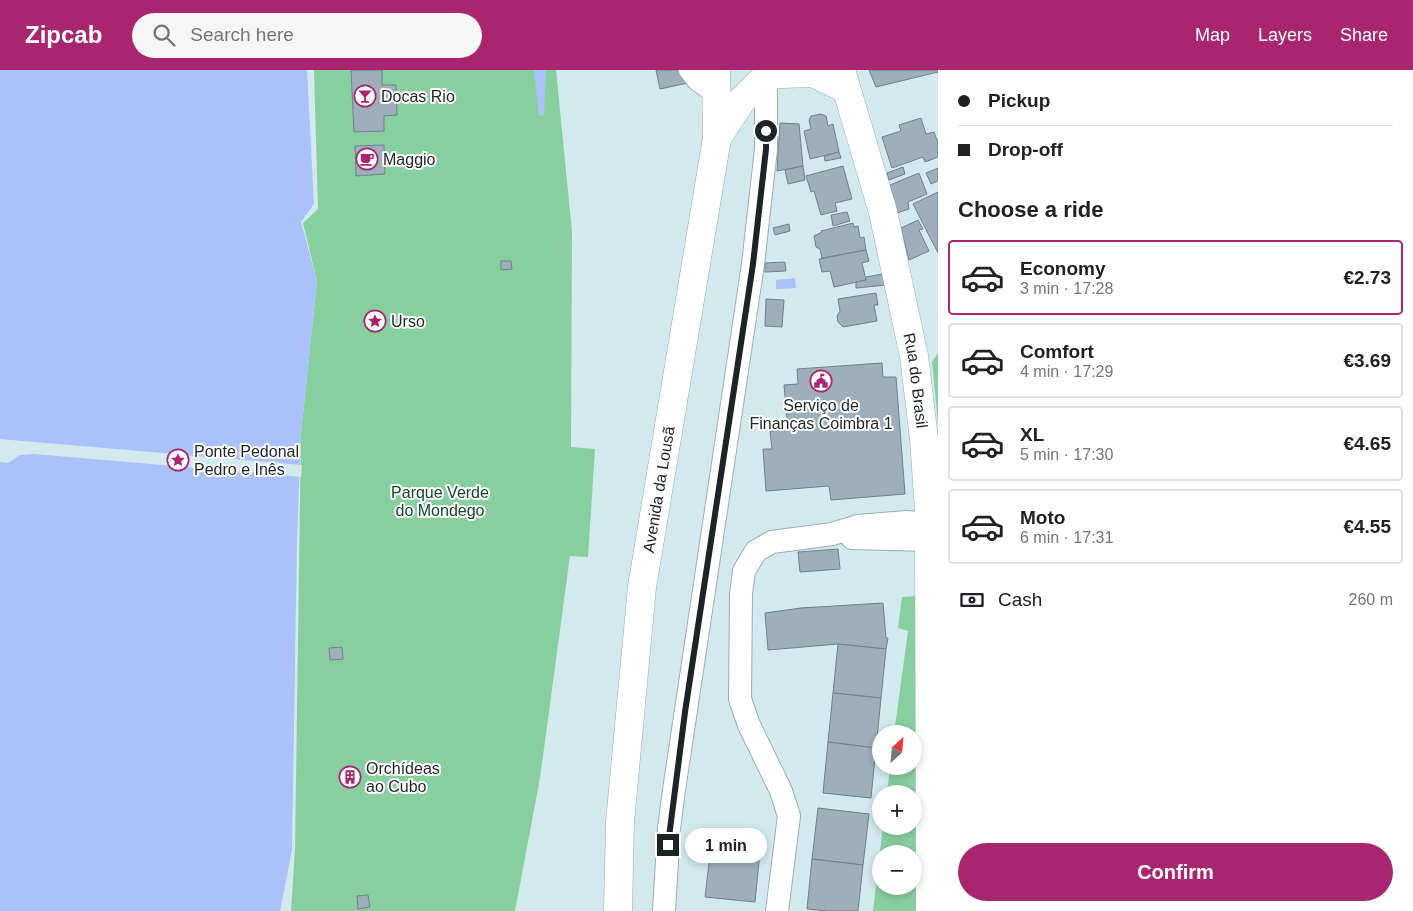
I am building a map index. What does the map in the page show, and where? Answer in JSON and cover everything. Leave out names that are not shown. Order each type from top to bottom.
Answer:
[{"type":"main road","points":[[716,138],[742,100],[766,73],[813,73],[843,80]]},
{"type":"main road","name":"Rua do Brasil","points":[[843,80],[883,212],[914,356],[924,439],[929,532],[930,911]]},
{"type":"main road","name":"Avenida da Lousã","points":[[618,911],[620,822],[642,587],[716,138],[715,81]]},
{"type":"street","points":[[690,70],[698,80],[715,81]]},
{"type":"street","points":[[664,911],[674,790],[753,264],[766,149],[766,73]]},
{"type":"street","points":[[777,911],[789,816],[781,791],[749,725],[740,699],[741,594],[744,571],[756,551],[772,542],[832,534],[858,539],[929,532]]},
{"type":"green space","name":"Parque Verde do Mondego","points":[[314,70],[556,70],[572,232],[571,447],[595,449],[588,557],[570,556],[540,778],[515,911],[291,911],[295,850],[301,433],[317,281],[303,223],[318,209]]},
{"type":"green space","points":[[938,353],[938,423],[932,362]]},
{"type":"green space","points":[[916,596],[916,725],[895,725],[908,631],[898,628],[902,597]]},
{"type":"green space","points":[[889,775],[916,775],[916,785],[888,785]]},
{"type":"green space","points":[[882,835],[916,835],[916,845],[881,845]]},
{"type":"green space","points":[[875,895],[916,895],[916,911],[873,911]]},
{"type":"water","points":[[0,70],[307,70],[314,204],[301,222],[317,281],[301,433],[297,539],[292,850],[280,911],[0,911]]},
{"type":"water","points":[[534,70],[546,70],[544,115],[539,116]]},
{"type":"water","points":[[795,278],[796,288],[776,289],[776,280]]},
{"type":"pier","name":"Ponte Pedonal Pedro e Inês","points":[[0,439],[302,465],[301,477],[34,454],[20,455],[8,463],[0,462]]},
{"type":"building","points":[[351,70],[382,70],[382,85],[396,85],[397,115],[384,116],[384,131],[354,132]]},
{"type":"building","points":[[656,70],[681,70],[688,83],[660,89]]},
{"type":"building","points":[[869,70],[938,70],[938,72],[876,87]]},
{"type":"building","points":[[821,114],[826,116],[828,126],[833,124],[839,152],[810,159],[804,131],[811,129],[809,120],[811,116]]},
{"type":"building","points":[[921,118],[926,134],[934,132],[938,143],[938,157],[925,162],[923,157],[892,168],[882,137],[901,131],[899,125]]},
{"type":"building","points":[[780,123],[799,124],[803,166],[777,171]]},
{"type":"building","points":[[384,145],[385,174],[356,176],[355,146]]},
{"type":"building","points":[[839,152],[841,158],[825,161],[824,156]]},
{"type":"building","points":[[803,166],[805,180],[788,184],[785,170]]},
{"type":"building","points":[[843,166],[852,199],[835,203],[837,211],[821,215],[814,191],[811,192],[806,176]]},
{"type":"building","points":[[903,167],[905,174],[889,180],[887,173]]},
{"type":"building","points":[[938,168],[938,181],[931,184],[926,173]]},
{"type":"building","points":[[919,173],[927,194],[908,202],[909,209],[897,213],[890,185]]},
{"type":"building","points":[[938,192],[938,253],[913,204]]},
{"type":"building","points":[[847,212],[850,221],[833,226],[831,215]]},
{"type":"building","points":[[918,220],[923,229],[919,230],[929,251],[909,260],[901,228]]},
{"type":"building","points":[[853,223],[854,227],[858,226],[860,238],[864,237],[866,250],[822,258],[820,249],[816,247],[814,236],[821,231]]},
{"type":"building","points":[[789,224],[790,231],[775,235],[773,228]]},
{"type":"building","points":[[866,250],[869,261],[862,263],[866,280],[834,287],[830,271],[822,272],[819,259]]},
{"type":"building","points":[[501,261],[511,261],[512,269],[501,270]]},
{"type":"building","points":[[785,262],[786,271],[765,272],[765,263]]},
{"type":"building","points":[[883,274],[886,285],[856,288],[856,282],[866,280],[866,277]]},
{"type":"building","points":[[876,293],[878,305],[874,305],[877,321],[843,327],[838,322],[837,316],[840,311],[838,299]]},
{"type":"building","points":[[766,299],[784,300],[782,327],[765,326]]},
{"type":"building","points":[[882,363],[883,377],[896,377],[905,494],[831,500],[829,486],[766,491],[763,449],[772,449],[770,431],[788,430],[784,385],[798,384],[797,369]]},
{"type":"building","points":[[838,549],[840,569],[800,572],[798,552]]},
{"type":"building","points":[[883,603],[886,638],[888,638],[886,649],[838,644],[768,650],[765,613],[801,608]]},
{"type":"building","points":[[838,644],[886,649],[881,698],[833,693]]},
{"type":"building","points":[[342,647],[343,659],[330,660],[329,648]]},
{"type":"building","points":[[833,693],[881,698],[878,725],[872,725],[872,748],[828,742]]},
{"type":"building","points":[[828,742],[872,748],[873,775],[871,798],[823,793]]},
{"type":"building","name":"Orchídeas ao Cubo","points":[[355,770],[357,782],[344,784],[342,772]]},
{"type":"building","points":[[818,808],[869,814],[863,865],[812,859]]},
{"type":"building","points":[[711,846],[760,852],[755,902],[705,897]]},
{"type":"building","points":[[812,859],[863,865],[858,911],[807,909]]},
{"type":"building","points":[[368,895],[370,907],[358,909],[357,896]]},
{"type":"place","name":"Docas Rio","points":[[365,96]]},
{"type":"place","name":"Maggio","points":[[367,159]]},
{"type":"place","name":"Urso","points":[[375,321]]},
{"type":"place","name":"Serviço de Finanças Coimbra 1","points":[[821,381]]},
{"type":"place","name":"Ponte Pedonal Pedro e Inês","points":[[178,460]]},
{"type":"place","name":"Orchídeas ao Cubo","points":[[350,777]]},
{"type":"route","points":[[668,845],[685,712],[753,264],[766,149],[766,131]]}]
